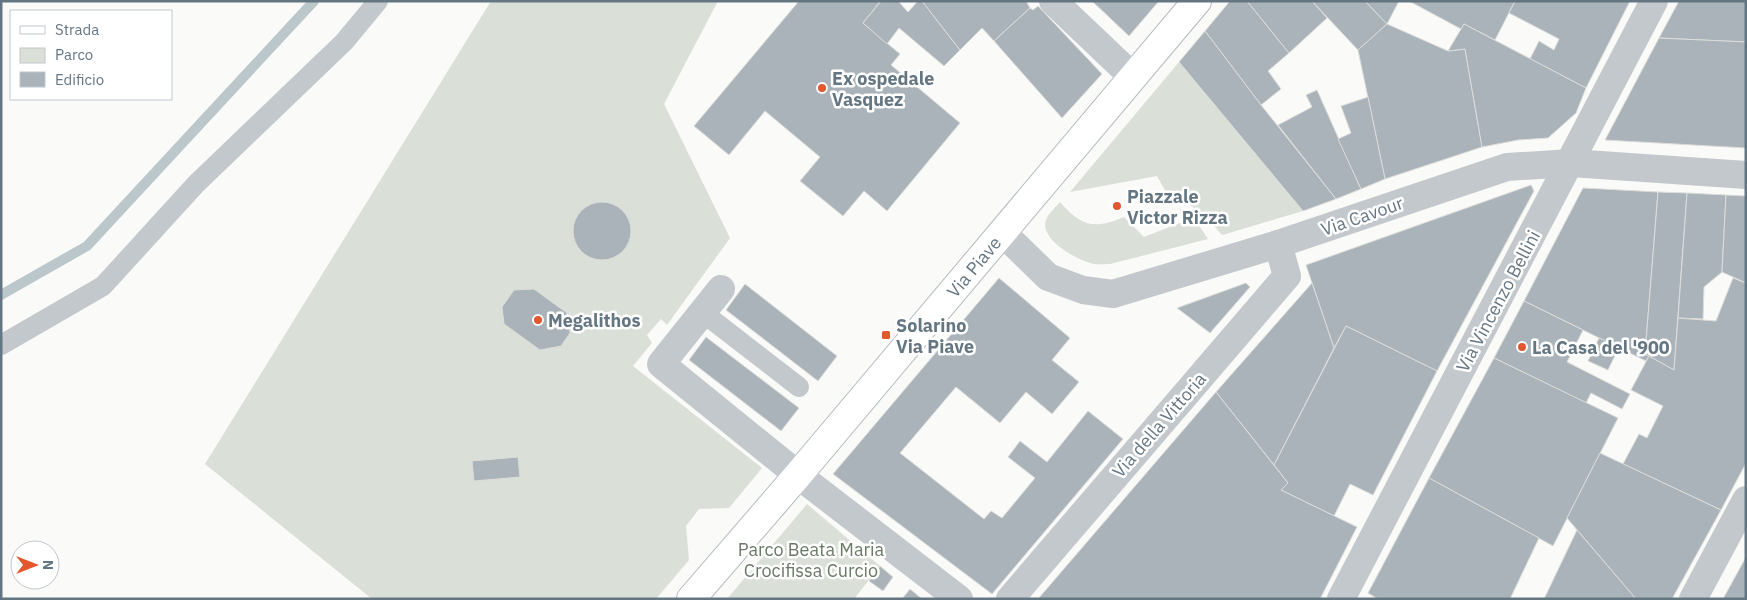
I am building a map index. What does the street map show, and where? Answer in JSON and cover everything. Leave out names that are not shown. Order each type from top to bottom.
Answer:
[{"type":"main road","name":"Via Piave","points":[[691,599],[798,475],[1197,1]]},
{"type":"street","points":[[1053,1],[1133,77]]},
{"type":"street","name":"Via Vincenzo Bellini","points":[[1341,599],[1571,163],[1654,1]]},
{"type":"street","name":"Via Cavour","points":[[1003,232],[1048,278],[1083,290],[1113,294],[1278,244],[1507,167],[1571,163],[1746,175]]},
{"type":"street","name":"Via della Vittoria","points":[[1010,599],[1287,276],[1278,244]]},
{"type":"street","points":[[721,289],[661,364],[798,475],[959,599]]},
{"type":"street","points":[[1692,599],[1746,500]]},
{"type":"lane","points":[[1,345],[103,286],[196,184],[344,42],[378,1]]},
{"type":"lane","points":[[702,312],[799,386]]},
{"type":"green space","points":[[491,1],[718,1],[664,104],[730,238],[667,325],[661,319],[647,335],[652,343],[633,366],[762,468],[729,508],[699,509],[686,526],[689,560],[656,599],[372,599],[205,464]]},
{"type":"green space","points":[[1179,62],[1303,211],[1222,235],[1198,210],[1167,194],[1157,176],[1070,192]]},
{"type":"green space","points":[[1060,202],[1075,216],[1089,223],[1104,224],[1124,217],[1144,237],[1185,221],[1179,208],[1196,221],[1208,239],[1110,264],[1094,264],[1070,254],[1048,235],[1045,228],[1046,220]]},
{"type":"green space","name":"Parco Beata Maria Crocifissa Curcio","points":[[807,504],[880,566],[854,599],[727,599]]},
{"type":"building","name":"Ex ospedale Vasquez","points":[[799,1],[877,1],[879,3],[863,23],[900,54],[891,65],[960,123],[887,211],[864,191],[843,216],[800,181],[820,157],[765,111],[729,155],[694,126]]},
{"type":"building","points":[[881,1],[898,1],[908,12],[918,1],[922,1],[960,50],[944,66],[899,28],[887,44],[863,23]]},
{"type":"building","points":[[922,1],[1026,1],[1030,8],[994,41],[982,28],[960,50]]},
{"type":"building","points":[[1092,1],[1159,1],[1129,36]]},
{"type":"building","points":[[1230,1],[1247,1],[1289,53],[1268,71],[1281,89],[1261,105],[1205,31]]},
{"type":"building","points":[[1247,1],[1312,1],[1327,18],[1289,53]]},
{"type":"building","points":[[1312,1],[1365,1],[1387,24],[1358,50]]},
{"type":"building","points":[[1365,1],[1399,1],[1387,24]]},
{"type":"building","points":[[1409,1],[1515,1],[1495,40],[1464,24],[1461,29]]},
{"type":"building","points":[[1515,1],[1630,1],[1586,88],[1530,59],[1539,41],[1554,50],[1559,39],[1509,13]]},
{"type":"building","points":[[1679,1],[1746,1],[1746,42],[1659,38]]},
{"type":"building","points":[[1038,6],[1102,74],[1062,118],[994,41],[1030,8],[1033,10]]},
{"type":"building","points":[[1387,24],[1448,51],[1465,49],[1482,147],[1385,179],[1358,50]]},
{"type":"building","points":[[1464,24],[1586,88],[1576,113],[1548,138],[1518,140],[1482,147],[1465,49],[1448,51]]},
{"type":"building","points":[[1205,31],[1336,199],[1303,211],[1179,62]]},
{"type":"building","points":[[1659,38],[1746,42],[1746,148],[1605,140]]},
{"type":"building","points":[[1317,90],[1361,189],[1336,199],[1278,125],[1312,107],[1306,95]]},
{"type":"building","points":[[1368,97],[1385,179],[1361,189],[1338,139],[1351,133],[1341,106]]},
{"type":"building","points":[[1531,185],[1534,191],[1437,371],[1346,326],[1334,348],[1306,265]]},
{"type":"building","points":[[1583,188],[1658,192],[1645,354],[1649,356],[1646,361],[1524,301]]},
{"type":"building","points":[[1658,192],[1687,193],[1674,370],[1645,354]]},
{"type":"building","points":[[1687,193],[1726,195],[1722,272],[1704,287],[1703,319],[1678,318]]},
{"type":"building","points":[[1726,195],[1746,196],[1746,283],[1722,272]]},
{"type":"building","points":[[596,202],[608,202],[623,210],[631,225],[631,237],[623,252],[608,260],[596,260],[581,252],[573,237],[573,225],[581,210]]},
{"type":"building","points":[[999,278],[1070,338],[1052,360],[1079,382],[1052,414],[1026,392],[1000,423],[956,387],[900,453],[984,519],[991,511],[1002,518],[1035,478],[1008,457],[1020,441],[1047,462],[1088,411],[1123,439],[992,594],[833,474]]},
{"type":"building","points":[[1733,278],[1746,283],[1746,463],[1721,510],[1623,464],[1639,434],[1647,438],[1663,406],[1631,390],[1649,356],[1674,370],[1678,318],[1716,321]]},
{"type":"building","points":[[1246,283],[1250,287],[1210,333],[1177,308]]},
{"type":"building","points":[[1312,283],[1334,348],[1274,465],[1216,392]]},
{"type":"building","points":[[745,284],[837,356],[818,381],[726,310]]},
{"type":"building","points":[[534,289],[567,313],[570,333],[561,346],[540,350],[504,324],[502,307],[514,290]]},
{"type":"building","points":[[1524,301],[1583,330],[1567,362],[1630,394],[1622,409],[1591,393],[1586,403],[1494,358]]},
{"type":"building","points":[[1346,326],[1437,371],[1373,495],[1350,484],[1334,516],[1281,490],[1288,483],[1274,465]]},
{"type":"building","points":[[706,337],[799,408],[781,431],[689,360]]},
{"type":"building","points":[[1599,338],[1619,347],[1608,370],[1588,361]]},
{"type":"building","points":[[1494,358],[1618,418],[1553,546],[1429,478]]},
{"type":"building","points":[[1216,392],[1288,483],[1281,490],[1357,527],[1320,599],[1038,599]]},
{"type":"building","points":[[1600,453],[1721,510],[1672,599],[1636,599],[1567,518]]},
{"type":"building","points":[[518,457],[520,477],[474,481],[472,461]]},
{"type":"building","points":[[1429,478],[1539,538],[1510,599],[1378,599],[1368,593]]},
{"type":"building","points":[[1577,530],[1636,599],[1544,599]]},
{"type":"building","points":[[1746,557],[1746,599],[1723,599]]},
{"type":"building","points":[[880,566],[893,577],[883,591],[869,581]]},
{"type":"building","points":[[910,589],[922,599],[902,599]]},
{"type":"waterway","points":[[1,295],[87,246],[314,1]]},
{"type":"place","name":"Ex ospedale Vasquez","points":[[822,88]]},
{"type":"place","name":"Piazzale Victor Rizza","points":[[1117,206]]},
{"type":"place","name":"Megalithos","points":[[538,320]]},
{"type":"place","name":"Solarino Via Piave","points":[[886,335]]},
{"type":"place","name":"La Casa del '900","points":[[1522,347]]}]
